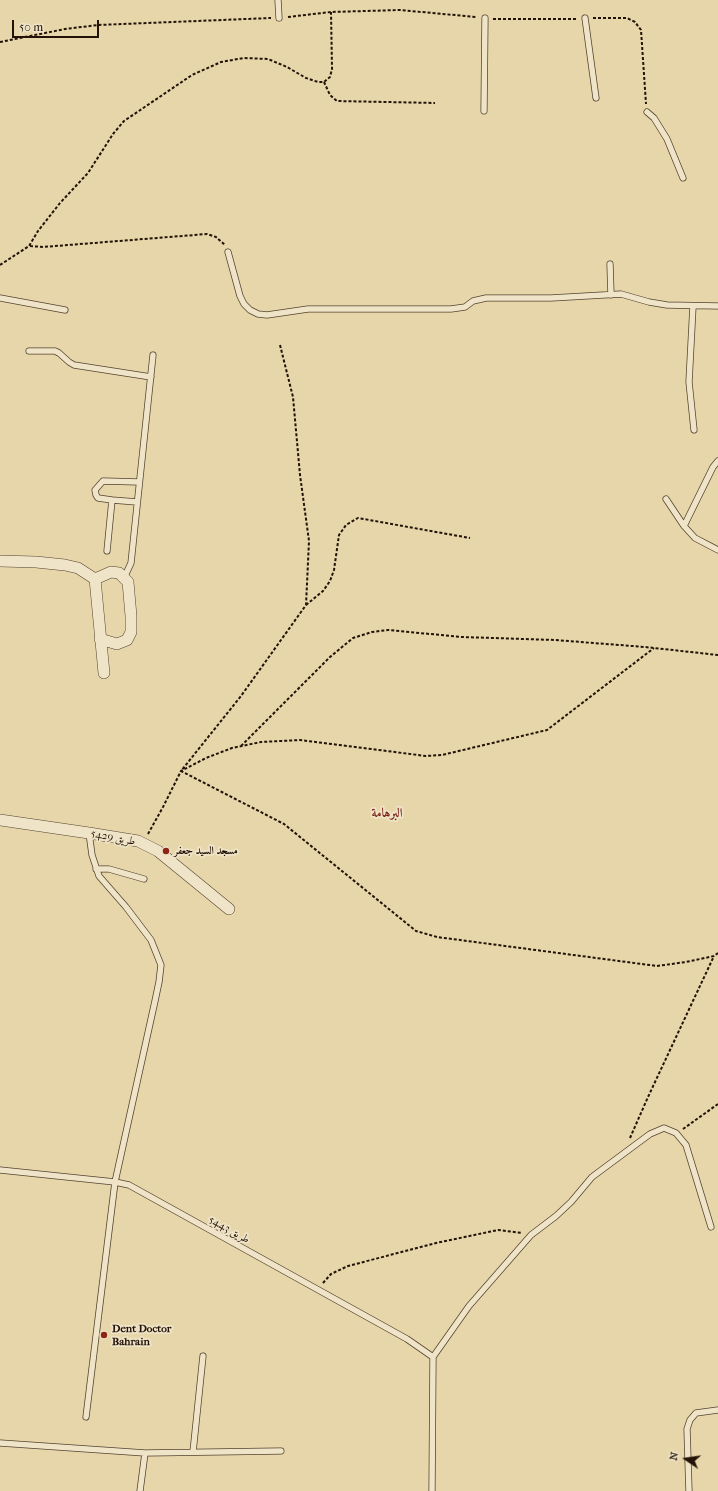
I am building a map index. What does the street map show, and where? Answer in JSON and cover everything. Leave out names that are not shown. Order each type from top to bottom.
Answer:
[{"type":"street","points":[[0,560],[65,565],[78,568],[95,579]]},
{"type":"street","points":[[95,579],[111,572],[119,573],[128,582],[132,616],[131,632],[127,640],[117,644],[100,639]]},
{"type":"street","points":[[95,579],[104,673]]},
{"type":"street","name":"طريق 5429","points":[[0,820],[119,837],[142,844],[158,851],[229,909]]},
{"type":"lane","points":[[278,0],[278,18]]},
{"type":"lane","points":[[484,111],[485,18]]},
{"type":"lane","points":[[585,18],[596,98]]},
{"type":"lane","points":[[647,112],[654,118],[667,139],[683,178]]},
{"type":"lane","points":[[228,252],[240,296],[244,304],[250,310],[258,314],[267,315],[308,309],[451,309],[465,307],[473,301],[491,297],[551,298],[621,294],[649,302],[667,305],[718,306]]},
{"type":"lane","points":[[610,264],[611,295]]},
{"type":"lane","points":[[0,298],[65,310]]},
{"type":"lane","points":[[693,306],[690,382],[694,430]]},
{"type":"lane","points":[[29,351],[55,352],[59,353],[74,365],[150,377]]},
{"type":"lane","points":[[124,578],[130,563],[153,354]]},
{"type":"lane","points":[[684,526],[713,467],[718,461]]},
{"type":"lane","points":[[137,502],[98,498],[95,490],[103,481],[139,482]]},
{"type":"lane","points":[[666,499],[684,526],[696,538],[718,550]]},
{"type":"lane","points":[[107,551],[112,500]]},
{"type":"lane","points":[[86,1417],[115,1182],[160,982],[161,965],[151,940],[126,907],[99,876],[92,855],[89,833]]},
{"type":"lane","points":[[96,869],[113,870],[144,879]]},
{"type":"lane","points":[[432,1491],[433,1357],[469,1306],[530,1235],[561,1211],[592,1177],[650,1134],[664,1128],[676,1133],[686,1145],[711,1227]]},
{"type":"lane","name":"طريق 5443","points":[[0,1170],[115,1182],[129,1186],[407,1339],[433,1357]]},
{"type":"lane","points":[[193,1452],[203,1356]]},
{"type":"lane","points":[[689,1491],[687,1429],[690,1420],[696,1413],[718,1410]]},
{"type":"lane","points":[[0,1443],[145,1452],[281,1451]]},
{"type":"lane","points":[[140,1491],[145,1452]]},
{"type":"path","points":[[0,42],[65,29],[98,25],[278,18],[331,12],[400,10],[503,20],[627,18],[635,22],[641,30],[647,112]]},
{"type":"path","points":[[0,265],[30,246],[33,239],[60,203],[88,173],[113,134],[124,121],[192,75],[221,62],[244,58],[268,59],[287,67],[306,78],[318,82],[324,82],[330,77],[332,69],[331,12]]},
{"type":"path","points":[[324,82],[333,100],[337,101],[435,103]]},
{"type":"path","points":[[30,246],[43,247],[207,234],[216,237],[223,243],[228,252]]},
{"type":"path","points":[[280,345],[293,397],[300,475],[309,541],[306,605]]},
{"type":"path","points":[[142,844],[163,808],[181,771],[241,696],[306,605],[324,591],[334,570],[339,535],[346,525],[358,518],[470,538]]},
{"type":"path","points":[[240,746],[330,657],[353,638],[372,632],[388,630],[462,637],[555,640],[718,655]]},
{"type":"path","points":[[181,771],[206,758],[232,748],[261,742],[300,740],[426,756],[437,755],[547,730],[654,648]]},
{"type":"path","points":[[181,771],[284,824],[416,930],[437,938],[657,966],[686,962],[714,956],[718,953]]},
{"type":"path","points":[[623,1154],[714,956]]},
{"type":"path","points":[[676,1133],[718,1104]]},
{"type":"path","points":[[317,1290],[331,1274],[348,1266],[436,1243],[498,1230],[516,1231],[530,1235]]},
{"type":"place","name":"مسجد السيد جعفر","points":[[166,851]]},
{"type":"place","name":"Dent Doctor Bahrain","points":[[104,1335]]},
{"type":"district","name":"البرهامة","points":[[387,814]]}]
